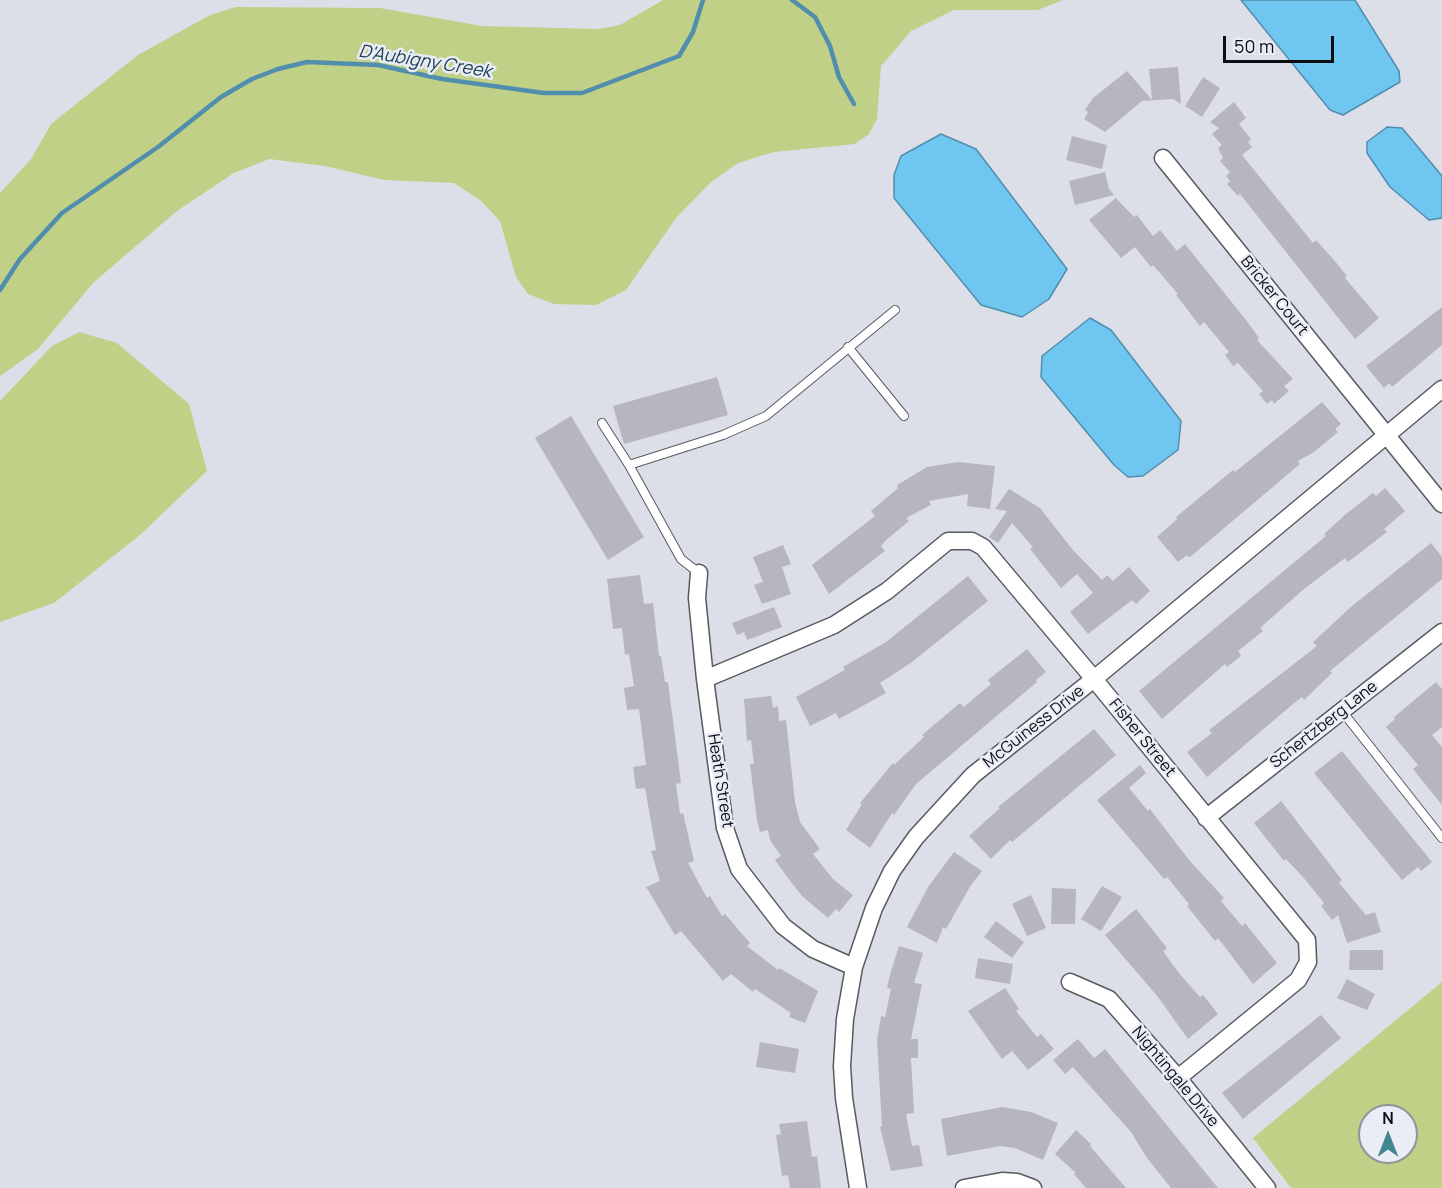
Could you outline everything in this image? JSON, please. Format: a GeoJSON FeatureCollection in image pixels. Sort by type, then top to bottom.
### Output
{"type":"FeatureCollection","features":[{"type":"Feature","properties":{"kind":"street","name":"Bricker Court"},"geometry":{"type":"LineString","coordinates":[[1163,158],[1442,504]]}},
{"type":"Feature","properties":{"kind":"street","name":"McGuiness Drive"},"geometry":{"type":"LineString","coordinates":[[858,1188],[844,1098],[842,1066],[845,1019],[854,967],[874,908],[892,871],[916,837],[974,775],[1094,679],[1386,433],[1442,389]]}},
{"type":"Feature","properties":{"kind":"street","name":"Fisher Street"},"geometry":{"type":"LineString","coordinates":[[705,679],[834,625],[887,591],[948,541],[960,539],[972,541],[983,547],[1307,940],[1308,962],[1306,970],[1298,980],[1178,1078]]}},
{"type":"Feature","properties":{"kind":"street","name":"Heath Street"},"geometry":{"type":"LineString","coordinates":[[699,573],[697,598],[705,679],[725,828],[739,869],[783,926],[813,949],[854,967]]}},
{"type":"Feature","properties":{"kind":"street","name":"Schertzberg Lane"},"geometry":{"type":"LineString","coordinates":[[1206,818],[1442,632]]}},
{"type":"Feature","properties":{"kind":"street","name":"Nightingale Drive"},"geometry":{"type":"LineString","coordinates":[[1070,982],[1109,999],[1178,1078],[1267,1188]]}},
{"type":"Feature","properties":{"kind":"street"},"geometry":{"type":"LineString","coordinates":[[964,1188],[1002,1181],[1017,1182],[1033,1188]]}},
{"type":"Feature","properties":{"kind":"lane"},"geometry":{"type":"LineString","coordinates":[[629,465],[723,435],[757,421],[779,407],[895,310]]}},
{"type":"Feature","properties":{"kind":"lane"},"geometry":{"type":"LineString","coordinates":[[848,347],[904,416]]}},
{"type":"Feature","properties":{"kind":"lane"},"geometry":{"type":"LineString","coordinates":[[602,423],[629,465],[681,559],[699,573]]}},
{"type":"Feature","properties":{"kind":"lane"},"geometry":{"type":"LineString","coordinates":[[1342,711],[1442,838]]}},
{"type":"Feature","properties":{"kind":"green space"},"geometry":{"type":"Polygon","coordinates":[[[663,0],[1063,0],[1038,10],[954,10],[911,31],[881,66],[877,119],[869,134],[855,144],[774,152],[738,163],[711,182],[676,218],[626,290],[596,305],[554,304],[528,294],[516,277],[500,221],[481,201],[454,183],[384,180],[325,166],[269,159],[234,173],[177,211],[94,282],[38,349],[0,376],[0,193],[31,159],[51,124],[138,55],[210,15],[236,7],[380,8],[482,26],[599,29],[620,25],[663,0]]]}},
{"type":"Feature","properties":{"kind":"green space"},"geometry":{"type":"Polygon","coordinates":[[[79,332],[117,343],[189,404],[207,471],[140,535],[54,603],[0,622],[0,401],[52,346],[79,332]]]}},
{"type":"Feature","properties":{"kind":"green space"},"geometry":{"type":"Polygon","coordinates":[[[1442,982],[1442,1188],[1291,1188],[1253,1138],[1442,982]]]}},
{"type":"Feature","properties":{"kind":"water"},"geometry":{"type":"Polygon","coordinates":[[[1241,0],[1355,0],[1399,71],[1400,82],[1343,115],[1330,110],[1241,0]]]}},
{"type":"Feature","properties":{"kind":"water"},"geometry":{"type":"Polygon","coordinates":[[[1387,127],[1402,128],[1442,176],[1442,218],[1429,220],[1390,187],[1367,153],[1367,142],[1387,127]]]}},
{"type":"Feature","properties":{"kind":"water"},"geometry":{"type":"Polygon","coordinates":[[[941,134],[976,149],[1067,269],[1049,299],[1022,317],[981,305],[894,198],[894,175],[901,156],[941,134]]]}},
{"type":"Feature","properties":{"kind":"water"},"geometry":{"type":"Polygon","coordinates":[[[1090,318],[1111,330],[1181,421],[1178,450],[1143,476],[1128,477],[1114,465],[1041,377],[1042,356],[1090,318]]]}},
{"type":"Feature","properties":{"kind":"building"},"geometry":{"type":"Polygon","coordinates":[[[1178,67],[1181,104],[1173,99],[1142,101],[1105,132],[1084,119],[1088,112],[1085,110],[1093,98],[1127,71],[1152,100],[1149,69],[1178,67]]]}},
{"type":"Feature","properties":{"kind":"building"},"geometry":{"type":"Polygon","coordinates":[[[1203,77],[1220,88],[1202,117],[1185,106],[1203,77]]]}},
{"type":"Feature","properties":{"kind":"building"},"geometry":{"type":"Polygon","coordinates":[[[1234,102],[1246,118],[1239,124],[1251,139],[1248,142],[1252,147],[1242,155],[1313,243],[1316,240],[1334,260],[1347,276],[1345,278],[1379,318],[1355,339],[1240,194],[1238,196],[1227,184],[1230,181],[1226,176],[1230,172],[1220,161],[1223,158],[1218,148],[1222,145],[1212,134],[1219,128],[1210,122],[1234,102]]]}},
{"type":"Feature","properties":{"kind":"building"},"geometry":{"type":"Polygon","coordinates":[[[1072,136],[1107,145],[1102,169],[1066,160],[1072,136]]]}},
{"type":"Feature","properties":{"kind":"building"},"geometry":{"type":"Polygon","coordinates":[[[1105,172],[1109,189],[1114,195],[1075,205],[1069,181],[1105,172]]]}},
{"type":"Feature","properties":{"kind":"building"},"geometry":{"type":"Polygon","coordinates":[[[1116,198],[1134,217],[1137,215],[1153,236],[1160,230],[1177,251],[1185,244],[1246,320],[1259,338],[1257,340],[1293,379],[1284,386],[1289,391],[1274,404],[1272,400],[1267,404],[1259,394],[1263,391],[1238,363],[1233,366],[1225,355],[1229,352],[1204,322],[1200,326],[1176,295],[1178,294],[1135,247],[1121,258],[1089,220],[1116,198]]]}},
{"type":"Feature","properties":{"kind":"building"},"geometry":{"type":"Polygon","coordinates":[[[1442,307],[1442,345],[1392,387],[1389,383],[1384,388],[1366,366],[1442,307]]]}},
{"type":"Feature","properties":{"kind":"building"},"geometry":{"type":"Polygon","coordinates":[[[717,377],[728,415],[624,444],[613,406],[717,377]]]}},
{"type":"Feature","properties":{"kind":"building"},"geometry":{"type":"Polygon","coordinates":[[[1322,402],[1341,424],[1335,429],[1338,432],[1314,452],[1298,461],[1300,464],[1190,557],[1186,556],[1178,562],[1157,537],[1177,519],[1176,517],[1233,470],[1235,472],[1322,402]]]}},
{"type":"Feature","properties":{"kind":"building"},"geometry":{"type":"Polygon","coordinates":[[[571,416],[644,537],[608,560],[535,438],[571,416]]]}},
{"type":"Feature","properties":{"kind":"building"},"geometry":{"type":"Polygon","coordinates":[[[958,462],[995,466],[990,509],[967,506],[968,494],[929,501],[931,505],[906,518],[909,521],[886,540],[881,546],[885,551],[829,594],[812,565],[875,516],[871,511],[898,488],[897,485],[927,467],[958,462]]]}},
{"type":"Feature","properties":{"kind":"building"},"geometry":{"type":"Polygon","coordinates":[[[1385,488],[1405,511],[1384,529],[1387,532],[1348,562],[1345,558],[1304,589],[1260,628],[1263,631],[1238,651],[1241,656],[1227,667],[1225,664],[1162,719],[1139,691],[1326,536],[1324,534],[1346,514],[1373,493],[1376,496],[1385,488]]]}},
{"type":"Feature","properties":{"kind":"building"},"geometry":{"type":"Polygon","coordinates":[[[1009,489],[1040,508],[1072,549],[1102,580],[1107,575],[1113,581],[1129,567],[1150,591],[1136,604],[1132,600],[1088,634],[1070,612],[1093,593],[1077,574],[1061,588],[1030,549],[1033,547],[1012,523],[998,543],[989,537],[1007,511],[995,509],[1009,489]]]}},
{"type":"Feature","properties":{"kind":"building"},"geometry":{"type":"Polygon","coordinates":[[[1431,543],[1442,557],[1442,579],[1330,671],[1332,673],[1304,700],[1302,697],[1293,704],[1207,777],[1187,752],[1212,733],[1209,730],[1317,646],[1313,642],[1352,606],[1431,543]]]}},
{"type":"Feature","properties":{"kind":"building"},"geometry":{"type":"Polygon","coordinates":[[[783,545],[791,564],[782,567],[791,594],[762,604],[754,585],[763,582],[753,557],[783,545]]]}},
{"type":"Feature","properties":{"kind":"building"},"geometry":{"type":"Polygon","coordinates":[[[640,575],[644,604],[653,603],[659,656],[661,656],[665,682],[668,682],[681,783],[676,784],[680,814],[683,813],[694,861],[688,863],[707,898],[710,896],[722,916],[725,914],[750,943],[747,946],[778,970],[779,968],[818,991],[805,1023],[789,1017],[791,1013],[755,989],[753,992],[731,974],[723,981],[681,931],[675,935],[646,887],[660,881],[651,851],[656,850],[645,788],[636,789],[633,767],[646,765],[639,709],[627,710],[624,688],[634,686],[629,654],[625,655],[622,628],[613,629],[607,579],[640,575]]]}},
{"type":"Feature","properties":{"kind":"building"},"geometry":{"type":"Polygon","coordinates":[[[968,576],[988,601],[912,662],[880,683],[886,693],[839,719],[836,713],[810,726],[796,697],[845,670],[843,667],[886,642],[968,576]]]}},
{"type":"Feature","properties":{"kind":"building"},"geometry":{"type":"Polygon","coordinates":[[[774,607],[782,627],[747,640],[744,632],[737,635],[732,623],[774,607]]]}},
{"type":"Feature","properties":{"kind":"building"},"geometry":{"type":"Polygon","coordinates":[[[1027,649],[1046,672],[1036,680],[1037,682],[916,784],[894,815],[892,813],[870,848],[846,830],[862,804],[860,803],[893,763],[894,765],[924,737],[922,735],[960,703],[964,707],[991,684],[988,680],[1027,649]]]}},
{"type":"Feature","properties":{"kind":"building"},"geometry":{"type":"Polygon","coordinates":[[[1436,682],[1442,689],[1442,727],[1432,735],[1442,747],[1442,805],[1413,769],[1418,765],[1386,727],[1395,719],[1394,717],[1436,682]]]}},
{"type":"Feature","properties":{"kind":"building"},"geometry":{"type":"Polygon","coordinates":[[[771,696],[773,708],[778,706],[779,721],[786,720],[795,802],[800,822],[820,849],[813,854],[833,879],[853,895],[839,912],[836,909],[828,918],[802,896],[788,878],[775,860],[781,856],[770,840],[768,830],[760,832],[757,821],[750,764],[754,764],[751,740],[747,741],[744,699],[771,696]]]}},
{"type":"Feature","properties":{"kind":"building"},"geometry":{"type":"Polygon","coordinates":[[[1094,729],[1116,755],[1012,842],[1010,840],[991,859],[969,836],[1000,808],[998,807],[1094,729]]]}},
{"type":"Feature","properties":{"kind":"building"},"geometry":{"type":"Polygon","coordinates":[[[1342,751],[1432,862],[1421,871],[1418,867],[1402,880],[1314,773],[1342,751]]]}},
{"type":"Feature","properties":{"kind":"building"},"geometry":{"type":"Polygon","coordinates":[[[1140,765],[1146,773],[1129,788],[1148,811],[1150,809],[1189,860],[1224,898],[1221,901],[1242,926],[1245,923],[1277,963],[1253,984],[1218,938],[1215,941],[1167,877],[1164,879],[1097,800],[1140,765]]]}},
{"type":"Feature","properties":{"kind":"building"},"geometry":{"type":"Polygon","coordinates":[[[1281,801],[1342,880],[1339,883],[1366,915],[1375,912],[1381,932],[1347,943],[1338,915],[1332,920],[1321,906],[1324,903],[1286,859],[1284,861],[1254,823],[1281,801]]]}},
{"type":"Feature","properties":{"kind":"building"},"geometry":{"type":"Polygon","coordinates":[[[954,852],[982,871],[971,885],[946,929],[943,927],[937,943],[907,927],[928,887],[954,852]]]}},
{"type":"Feature","properties":{"kind":"building"},"geometry":{"type":"Polygon","coordinates":[[[1102,886],[1122,897],[1101,931],[1081,919],[1102,886]]]}},
{"type":"Feature","properties":{"kind":"building"},"geometry":{"type":"Polygon","coordinates":[[[1052,888],[1076,889],[1075,924],[1051,924],[1052,888]]]}},
{"type":"Feature","properties":{"kind":"building"},"geometry":{"type":"Polygon","coordinates":[[[1031,895],[1046,928],[1027,936],[1012,904],[1031,895]]]}},
{"type":"Feature","properties":{"kind":"building"},"geometry":{"type":"Polygon","coordinates":[[[1136,909],[1167,948],[1163,951],[1178,972],[1200,997],[1203,995],[1218,1014],[1188,1039],[1158,997],[1105,935],[1136,909]]]}},
{"type":"Feature","properties":{"kind":"building"},"geometry":{"type":"Polygon","coordinates":[[[996,921],[1024,942],[1012,958],[984,937],[996,921]]]}},
{"type":"Feature","properties":{"kind":"building"},"geometry":{"type":"Polygon","coordinates":[[[899,946],[923,953],[914,983],[922,984],[911,1039],[918,1039],[918,1058],[911,1058],[914,1113],[906,1114],[912,1146],[919,1145],[923,1166],[891,1171],[880,1127],[882,1126],[877,1040],[881,1016],[885,1017],[891,989],[887,988],[899,946]]]}},
{"type":"Feature","properties":{"kind":"building"},"geometry":{"type":"Polygon","coordinates":[[[1350,950],[1383,950],[1383,970],[1349,970],[1350,950]]]}},
{"type":"Feature","properties":{"kind":"building"},"geometry":{"type":"Polygon","coordinates":[[[978,958],[1013,964],[1010,984],[975,978],[978,958]]]}},
{"type":"Feature","properties":{"kind":"building"},"geometry":{"type":"Polygon","coordinates":[[[1347,979],[1375,994],[1367,1010],[1337,998],[1347,979]]]}},
{"type":"Feature","properties":{"kind":"building"},"geometry":{"type":"Polygon","coordinates":[[[1005,988],[1019,1009],[1016,1011],[1037,1037],[1041,1034],[1054,1049],[1028,1070],[1012,1051],[1002,1059],[968,1011],[1005,988]]]}},
{"type":"Feature","properties":{"kind":"building"},"geometry":{"type":"Polygon","coordinates":[[[1321,1015],[1341,1038],[1243,1119],[1222,1093],[1321,1015]]]}},
{"type":"Feature","properties":{"kind":"building"},"geometry":{"type":"Polygon","coordinates":[[[1078,1039],[1094,1058],[1105,1049],[1218,1188],[1171,1188],[1147,1158],[1131,1132],[1073,1067],[1065,1074],[1053,1060],[1078,1039]]]}},
{"type":"Feature","properties":{"kind":"building"},"geometry":{"type":"Polygon","coordinates":[[[760,1042],[799,1049],[795,1073],[756,1067],[760,1042]]]}},
{"type":"Feature","properties":{"kind":"building"},"geometry":{"type":"Polygon","coordinates":[[[1002,1107],[1031,1112],[1058,1123],[1043,1160],[1015,1148],[1000,1146],[947,1156],[941,1119],[1002,1107]]]}},
{"type":"Feature","properties":{"kind":"building"},"geometry":{"type":"Polygon","coordinates":[[[807,1121],[812,1157],[817,1156],[821,1188],[790,1188],[788,1175],[782,1176],[776,1135],[781,1134],[779,1124],[807,1121]]]}},
{"type":"Feature","properties":{"kind":"building"},"geometry":{"type":"Polygon","coordinates":[[[1076,1130],[1091,1144],[1090,1146],[1126,1188],[1086,1188],[1074,1174],[1076,1173],[1055,1154],[1076,1130]]]}},
{"type":"Feature","properties":{"kind":"waterway","name":"D'Aubigny Creek"},"geometry":{"type":"LineString","coordinates":[[0,290],[20,259],[62,213],[158,147],[221,97],[252,79],[278,69],[307,62],[378,65],[442,79],[544,93],[582,93],[679,56],[693,32],[703,0]]}},
{"type":"Feature","properties":{"kind":"waterway"},"geometry":{"type":"LineString","coordinates":[[792,0],[815,17],[830,46],[839,77],[854,104]]}}]}
